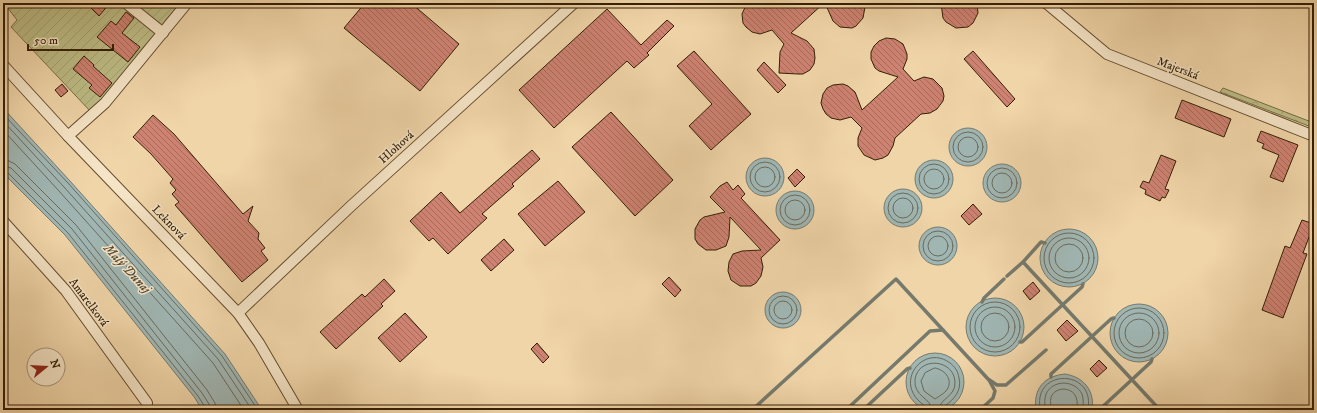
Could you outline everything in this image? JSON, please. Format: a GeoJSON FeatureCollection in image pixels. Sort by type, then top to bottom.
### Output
{"type":"FeatureCollection","features":[{"type":"Feature","properties":{"kind":"street"},"geometry":{"type":"LineString","coordinates":[[126,3],[163,33]]}},
{"type":"Feature","properties":{"kind":"street"},"geometry":{"type":"LineString","coordinates":[[68,136],[105,103],[187,3]]}},
{"type":"Feature","properties":{"kind":"street","name":"Hlohová"},"geometry":{"type":"LineString","coordinates":[[238,313],[351,206],[574,3]]}},
{"type":"Feature","properties":{"kind":"street","name":"Majerská"},"geometry":{"type":"LineString","coordinates":[[1046,3],[1107,54],[1314,136]]}},
{"type":"Feature","properties":{"kind":"street","name":"Leknová"},"geometry":{"type":"LineString","coordinates":[[3,65],[68,136],[238,313],[259,343],[298,410]]}},
{"type":"Feature","properties":{"kind":"street","name":"Amarelková"},"geometry":{"type":"LineString","coordinates":[[3,221],[66,291],[147,403]]}},
{"type":"Feature","properties":{"kind":"green space"},"geometry":{"type":"Polygon","coordinates":[[[4,3],[181,3],[91,112],[11,27],[17,20],[4,3]]]}},
{"type":"Feature","properties":{"kind":"green space"},"geometry":{"type":"Polygon","coordinates":[[[1223,88],[1314,123],[1314,128],[1220,92],[1223,88]]]}},
{"type":"Feature","properties":{"kind":"water","name":"Malý Dunaj"},"geometry":{"type":"Polygon","coordinates":[[[3,108],[225,354],[262,410],[202,410],[195,398],[65,235],[3,173],[3,108]]]}},
{"type":"Feature","properties":{"kind":"water"},"geometry":{"type":"Polygon","coordinates":[[[964,128],[972,128],[982,133],[986,140],[986,154],[982,161],[972,166],[964,166],[954,161],[952,158],[949,151],[949,143],[954,133],[957,131],[964,128]]]}},
{"type":"Feature","properties":{"kind":"water"},"geometry":{"type":"Polygon","coordinates":[[[761,158],[769,158],[779,163],[783,170],[783,184],[779,191],[769,196],[761,196],[751,191],[749,188],[746,181],[746,173],[751,163],[754,161],[761,158]]]}},
{"type":"Feature","properties":{"kind":"water"},"geometry":{"type":"Polygon","coordinates":[[[930,160],[938,160],[948,165],[952,172],[952,186],[948,193],[938,198],[930,198],[920,193],[918,190],[915,183],[915,175],[920,165],[923,163],[930,160]]]}},
{"type":"Feature","properties":{"kind":"water"},"geometry":{"type":"Polygon","coordinates":[[[998,164],[1006,164],[1016,169],[1020,176],[1020,190],[1016,197],[1006,202],[998,202],[988,197],[986,194],[983,187],[983,179],[988,169],[991,167],[998,164]]]}},
{"type":"Feature","properties":{"kind":"water"},"geometry":{"type":"Polygon","coordinates":[[[899,189],[907,189],[917,194],[921,201],[921,215],[917,222],[907,227],[899,227],[889,222],[887,219],[884,212],[884,204],[889,194],[892,192],[899,189]]]}},
{"type":"Feature","properties":{"kind":"water"},"geometry":{"type":"Polygon","coordinates":[[[791,191],[799,191],[809,196],[813,203],[813,217],[809,224],[799,229],[791,229],[781,224],[779,221],[776,214],[776,206],[781,196],[784,194],[791,191]]]}},
{"type":"Feature","properties":{"kind":"water"},"geometry":{"type":"Polygon","coordinates":[[[934,227],[942,227],[952,232],[956,239],[956,253],[952,260],[942,265],[934,265],[924,260],[922,257],[919,250],[919,242],[924,232],[927,230],[934,227]]]}},
{"type":"Feature","properties":{"kind":"water"},"geometry":{"type":"Polygon","coordinates":[[[1069,229],[1085,234],[1093,242],[1098,258],[1093,274],[1085,282],[1069,287],[1053,282],[1045,274],[1040,258],[1045,242],[1053,234],[1069,229]]]}},
{"type":"Feature","properties":{"kind":"water"},"geometry":{"type":"Polygon","coordinates":[[[783,292],[793,295],[798,300],[801,310],[798,320],[793,325],[783,328],[773,325],[768,320],[765,310],[768,300],[773,295],[783,292]]]}},
{"type":"Feature","properties":{"kind":"water"},"geometry":{"type":"Polygon","coordinates":[[[995,298],[1006,300],[1019,311],[1022,316],[1024,327],[1022,338],[1011,351],[1006,354],[995,356],[984,354],[971,343],[968,338],[966,327],[968,316],[979,303],[984,300],[995,298]]]}},
{"type":"Feature","properties":{"kind":"water"},"geometry":{"type":"Polygon","coordinates":[[[1139,304],[1150,306],[1163,317],[1166,322],[1168,333],[1166,344],[1155,357],[1150,360],[1139,362],[1128,360],[1115,349],[1112,344],[1110,333],[1112,322],[1123,309],[1128,306],[1139,304]]]}},
{"type":"Feature","properties":{"kind":"water"},"geometry":{"type":"Polygon","coordinates":[[[935,353],[946,355],[959,366],[962,371],[964,382],[962,393],[951,406],[946,409],[935,411],[924,409],[911,398],[908,393],[906,382],[908,371],[919,358],[924,355],[935,353]]]}},
{"type":"Feature","properties":{"kind":"water"},"geometry":{"type":"Polygon","coordinates":[[[1065,374],[1078,378],[1087,386],[1092,397],[1092,410],[1036,410],[1036,396],[1042,385],[1051,378],[1065,374]]]}},
{"type":"Feature","properties":{"kind":"building"},"geometry":{"type":"Polygon","coordinates":[[[86,3],[110,3],[99,16],[86,3]]]}},
{"type":"Feature","properties":{"kind":"building"},"geometry":{"type":"Polygon","coordinates":[[[365,3],[411,3],[459,44],[420,91],[344,28],[365,3]]]}},
{"type":"Feature","properties":{"kind":"building"},"geometry":{"type":"Polygon","coordinates":[[[747,3],[824,3],[791,33],[807,41],[814,49],[814,64],[810,70],[803,74],[779,73],[780,52],[784,44],[772,30],[760,34],[752,32],[746,27],[743,23],[742,14],[747,3]]]}},
{"type":"Feature","properties":{"kind":"building"},"geometry":{"type":"Polygon","coordinates":[[[825,3],[863,3],[865,7],[863,18],[856,26],[852,28],[840,27],[833,21],[825,3]]]}},
{"type":"Feature","properties":{"kind":"building"},"geometry":{"type":"Polygon","coordinates":[[[941,3],[977,3],[978,13],[973,23],[968,27],[956,28],[946,22],[943,18],[941,3]]]}},
{"type":"Feature","properties":{"kind":"building"},"geometry":{"type":"Polygon","coordinates":[[[607,9],[641,45],[667,20],[674,26],[647,53],[649,55],[634,68],[627,61],[554,128],[519,90],[607,9]]]}},
{"type":"Feature","properties":{"kind":"building"},"geometry":{"type":"Polygon","coordinates":[[[126,12],[134,18],[122,33],[140,47],[128,62],[97,37],[111,21],[116,25],[126,12]]]}},
{"type":"Feature","properties":{"kind":"building"},"geometry":{"type":"Polygon","coordinates":[[[886,38],[895,39],[903,44],[907,54],[907,59],[903,69],[914,81],[924,77],[933,79],[942,88],[944,96],[943,101],[937,109],[930,113],[921,114],[895,138],[888,155],[875,160],[864,155],[858,146],[858,138],[862,128],[851,117],[840,120],[831,118],[826,114],[821,103],[823,94],[827,88],[833,85],[843,84],[855,92],[862,110],[898,77],[879,71],[875,68],[871,59],[871,52],[874,46],[879,41],[886,38]]]}},
{"type":"Feature","properties":{"kind":"building"},"geometry":{"type":"Polygon","coordinates":[[[694,51],[751,114],[711,150],[689,126],[712,104],[677,66],[694,51]]]}},
{"type":"Feature","properties":{"kind":"building"},"geometry":{"type":"Polygon","coordinates":[[[973,51],[1015,99],[1007,107],[964,59],[973,51]]]}},
{"type":"Feature","properties":{"kind":"building"},"geometry":{"type":"Polygon","coordinates":[[[84,56],[112,83],[100,97],[89,88],[92,85],[73,69],[84,56]]]}},
{"type":"Feature","properties":{"kind":"building"},"geometry":{"type":"Polygon","coordinates":[[[764,62],[786,85],[778,93],[757,70],[764,62]]]}},
{"type":"Feature","properties":{"kind":"building"},"geometry":{"type":"Polygon","coordinates":[[[62,84],[68,91],[61,97],[55,90],[62,84]]]}},
{"type":"Feature","properties":{"kind":"building"},"geometry":{"type":"Polygon","coordinates":[[[1182,100],[1231,119],[1224,137],[1175,118],[1182,100]]]}},
{"type":"Feature","properties":{"kind":"building"},"geometry":{"type":"Polygon","coordinates":[[[611,112],[673,180],[635,216],[572,147],[611,112]]]}},
{"type":"Feature","properties":{"kind":"building"},"geometry":{"type":"Polygon","coordinates":[[[153,115],[174,134],[243,214],[253,206],[248,221],[259,233],[258,239],[265,248],[261,251],[268,260],[242,282],[175,205],[179,202],[172,194],[176,190],[170,183],[173,179],[151,154],[133,137],[153,115]]]}},
{"type":"Feature","properties":{"kind":"building"},"geometry":{"type":"Polygon","coordinates":[[[1261,131],[1298,145],[1283,182],[1270,177],[1279,155],[1262,148],[1264,144],[1257,141],[1261,131]]]}},
{"type":"Feature","properties":{"kind":"building"},"geometry":{"type":"Polygon","coordinates":[[[532,150],[540,159],[512,184],[514,186],[482,214],[487,218],[448,254],[433,238],[429,241],[410,221],[441,192],[460,213],[532,150]]]}},
{"type":"Feature","properties":{"kind":"building"},"geometry":{"type":"Polygon","coordinates":[[[1161,155],[1176,161],[1165,189],[1169,190],[1165,198],[1162,197],[1160,201],[1145,194],[1146,190],[1140,187],[1143,181],[1149,183],[1161,155]]]}},
{"type":"Feature","properties":{"kind":"building"},"geometry":{"type":"Polygon","coordinates":[[[797,169],[805,177],[795,187],[788,178],[797,169]]]}},
{"type":"Feature","properties":{"kind":"building"},"geometry":{"type":"Polygon","coordinates":[[[558,181],[585,212],[545,246],[518,214],[558,181]]]}},
{"type":"Feature","properties":{"kind":"building"},"geometry":{"type":"Polygon","coordinates":[[[727,182],[733,190],[738,185],[745,194],[741,198],[780,240],[761,258],[763,267],[761,276],[756,283],[751,286],[740,286],[731,280],[728,271],[729,262],[733,254],[742,251],[761,250],[730,217],[729,237],[726,246],[716,250],[706,250],[698,244],[695,239],[695,229],[700,220],[704,217],[725,212],[710,197],[720,186],[727,182]]]}},
{"type":"Feature","properties":{"kind":"building"},"geometry":{"type":"Polygon","coordinates":[[[973,204],[982,214],[969,225],[961,216],[973,204]]]}},
{"type":"Feature","properties":{"kind":"building"},"geometry":{"type":"Polygon","coordinates":[[[1302,220],[1314,224],[1303,253],[1307,254],[1283,318],[1262,310],[1285,246],[1290,248],[1302,220]]]}},
{"type":"Feature","properties":{"kind":"building"},"geometry":{"type":"Polygon","coordinates":[[[504,239],[514,250],[491,271],[481,260],[504,239]]]}},
{"type":"Feature","properties":{"kind":"building"},"geometry":{"type":"Polygon","coordinates":[[[669,277],[681,290],[675,297],[662,284],[669,277]]]}},
{"type":"Feature","properties":{"kind":"building"},"geometry":{"type":"Polygon","coordinates":[[[384,279],[395,291],[381,304],[383,306],[336,349],[320,332],[362,294],[365,297],[384,279]]]}},
{"type":"Feature","properties":{"kind":"building"},"geometry":{"type":"Polygon","coordinates":[[[1033,282],[1040,291],[1030,300],[1023,291],[1033,282]]]}},
{"type":"Feature","properties":{"kind":"building"},"geometry":{"type":"Polygon","coordinates":[[[405,313],[427,337],[400,362],[378,338],[405,313]]]}},
{"type":"Feature","properties":{"kind":"building"},"geometry":{"type":"Polygon","coordinates":[[[1067,320],[1078,331],[1066,341],[1057,330],[1067,320]]]}},
{"type":"Feature","properties":{"kind":"building"},"geometry":{"type":"Polygon","coordinates":[[[537,343],[549,357],[543,363],[531,349],[537,343]]]}},
{"type":"Feature","properties":{"kind":"building"},"geometry":{"type":"Polygon","coordinates":[[[1099,360],[1107,368],[1097,377],[1090,369],[1099,360]]]}},
{"type":"Feature","properties":{"kind":"waterway"},"geometry":{"type":"LineString","coordinates":[[1007,276],[1023,262],[1041,242],[1045,243]]}},
{"type":"Feature","properties":{"kind":"waterway"},"geometry":{"type":"LineString","coordinates":[[1023,262],[1160,410]]}},
{"type":"Feature","properties":{"kind":"waterway"},"geometry":{"type":"LineString","coordinates":[[752,410],[896,279],[988,379],[997,385],[1006,385],[1046,350]]}},
{"type":"Feature","properties":{"kind":"waterway"},"geometry":{"type":"LineString","coordinates":[[982,302],[984,298],[1004,279]]}},
{"type":"Feature","properties":{"kind":"waterway"},"geometry":{"type":"LineString","coordinates":[[1020,342],[1022,342],[1082,287],[1083,284]]}},
{"type":"Feature","properties":{"kind":"waterway"},"geometry":{"type":"LineString","coordinates":[[1051,377],[1051,374],[1111,319],[1114,318]]}},
{"type":"Feature","properties":{"kind":"waterway"},"geometry":{"type":"LineString","coordinates":[[846,410],[930,331],[943,330]]}},
{"type":"Feature","properties":{"kind":"waterway"},"geometry":{"type":"LineString","coordinates":[[1099,410],[1151,362],[1152,359]]}},
{"type":"Feature","properties":{"kind":"waterway"},"geometry":{"type":"LineString","coordinates":[[863,410],[907,369],[910,368]]}},
{"type":"Feature","properties":{"kind":"waterway"},"geometry":{"type":"LineString","coordinates":[[980,410],[993,398],[995,391],[989,380]]}},
{"type":"Feature","properties":{"kind":"waterway"},"geometry":{"type":"LineString","coordinates":[[753,409],[761,410]]}}]}
